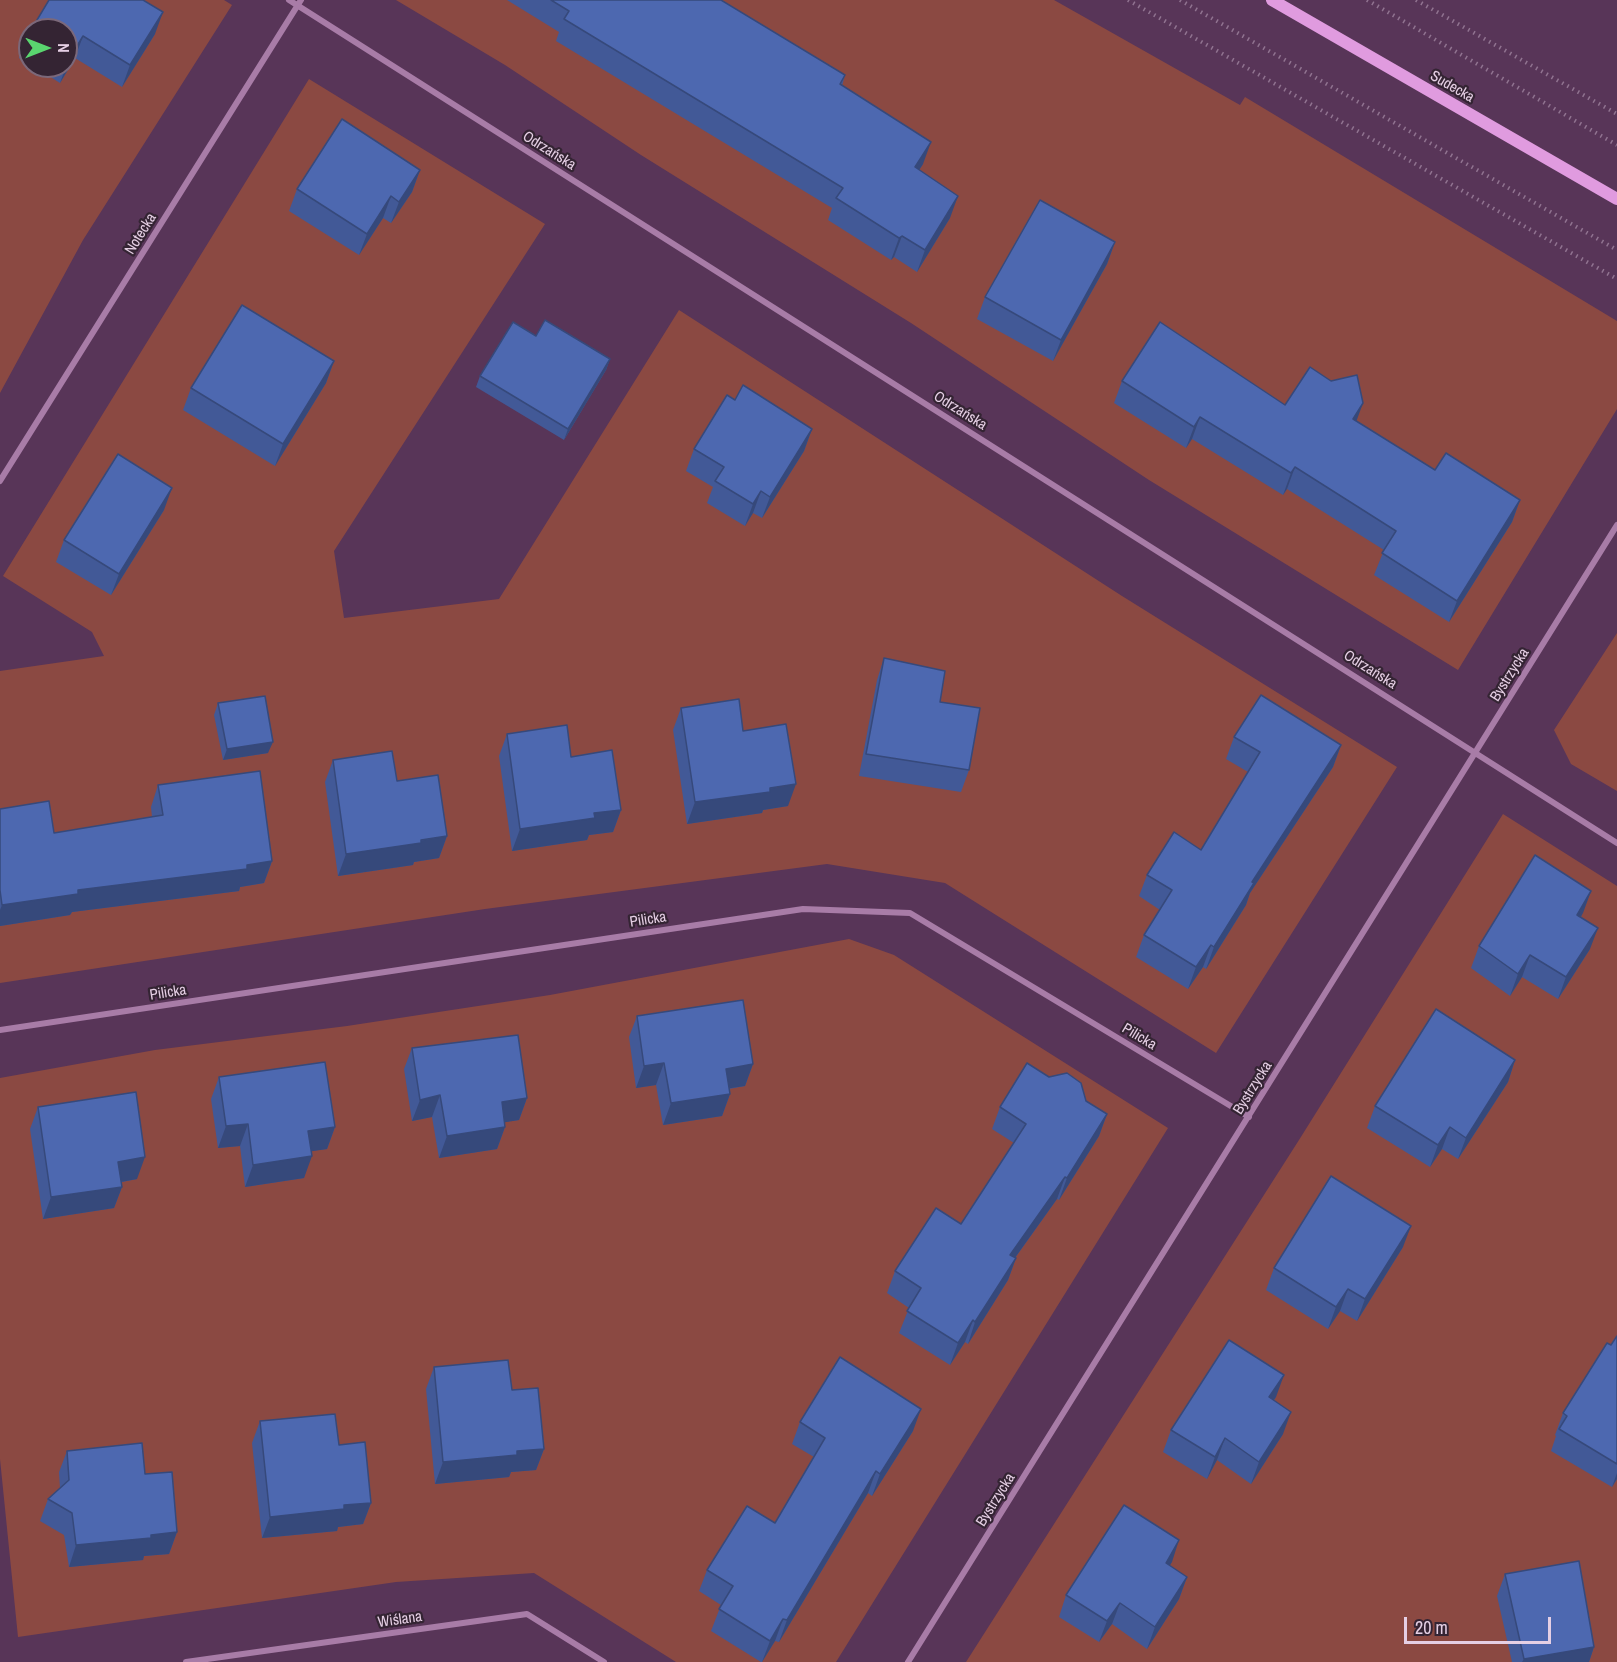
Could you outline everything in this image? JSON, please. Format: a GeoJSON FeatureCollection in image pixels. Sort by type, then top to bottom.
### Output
{"type":"FeatureCollection","features":[{"type":"Feature","properties":{"kind":"street","name":"Odrzańska"},"geometry":{"type":"LineString","coordinates":[[289,0],[300,3],[1617,843]]}},
{"type":"Feature","properties":{"kind":"street","name":"Sudecka"},"geometry":{"type":"LineString","coordinates":[[1272,0],[1617,199]]}},
{"type":"Feature","properties":{"kind":"street","name":"Notecka"},"geometry":{"type":"LineString","coordinates":[[0,481],[300,3]]}},
{"type":"Feature","properties":{"kind":"street","name":"Bystrzycka"},"geometry":{"type":"LineString","coordinates":[[908,1662],[1617,525]]}},
{"type":"Feature","properties":{"kind":"street","name":"Pilicka"},"geometry":{"type":"LineString","coordinates":[[0,1030],[803,909],[910,913],[1249,1117]]}},
{"type":"Feature","properties":{"kind":"street","name":"Wiślana"},"geometry":{"type":"LineString","coordinates":[[186,1662],[527,1614],[604,1662]]}},
{"type":"Feature","properties":{"kind":"path"},"geometry":{"type":"LineString","coordinates":[[1128,0],[1617,279]]}},
{"type":"Feature","properties":{"kind":"path"},"geometry":{"type":"LineString","coordinates":[[1180,0],[1617,250]]}},
{"type":"Feature","properties":{"kind":"path"},"geometry":{"type":"LineString","coordinates":[[1367,0],[1617,145]]}},
{"type":"Feature","properties":{"kind":"path"},"geometry":{"type":"LineString","coordinates":[[1416,0],[1617,114]]}},
{"type":"Feature","properties":{"kind":"shaded area"},"geometry":{"type":"Polygon","coordinates":[[[0,0],[224,0],[232,5],[83,240],[0,393],[0,0]]]}},
{"type":"Feature","properties":{"kind":"shaded area"},"geometry":{"type":"Polygon","coordinates":[[[396,0],[1054,0],[1240,105],[1245,97],[1617,321],[1617,409],[1458,670],[1149,480],[911,323],[641,155],[505,65],[396,0]]]}},
{"type":"Feature","properties":{"kind":"shaded area"},"geometry":{"type":"Polygon","coordinates":[[[309,79],[545,224],[334,551],[344,618],[499,599],[679,310],[1122,596],[1397,767],[1216,1053],[945,883],[827,864],[485,909],[0,983],[0,671],[104,656],[92,632],[3,576],[309,79]]]}},
{"type":"Feature","properties":{"kind":"shaded area"},"geometry":{"type":"Polygon","coordinates":[[[1617,633],[1617,791],[1571,764],[1554,730],[1617,633]]]}},
{"type":"Feature","properties":{"kind":"shaded area"},"geometry":{"type":"Polygon","coordinates":[[[1503,814],[1617,886],[1617,1662],[966,1662],[1299,1140],[1503,814]]]}},
{"type":"Feature","properties":{"kind":"shaded area"},"geometry":{"type":"Polygon","coordinates":[[[849,939],[894,955],[1168,1128],[836,1662],[676,1662],[534,1573],[396,1582],[18,1637],[0,1459],[0,1078],[155,1050],[347,1026],[550,995],[849,939]]]}},
{"type":"Feature","properties":{"kind":"building"},"geometry":{"type":"Polygon","coordinates":[[[49,0],[143,0],[163,12],[130,65],[83,36],[78,44],[78,18],[38,18],[49,0]]]}},
{"type":"Feature","properties":{"kind":"building"},"geometry":{"type":"Polygon","coordinates":[[[551,0],[721,0],[845,75],[840,84],[931,142],[915,167],[958,196],[925,250],[902,236],[899,238],[836,198],[843,188],[564,19],[569,11],[551,0]]]}},
{"type":"Feature","properties":{"kind":"building"},"geometry":{"type":"Polygon","coordinates":[[[342,119],[420,170],[399,202],[391,196],[367,234],[297,189],[342,119]]]}},
{"type":"Feature","properties":{"kind":"building"},"geometry":{"type":"Polygon","coordinates":[[[1040,200],[1115,242],[1061,340],[985,297],[1040,200]]]}},
{"type":"Feature","properties":{"kind":"building"},"geometry":{"type":"Polygon","coordinates":[[[242,305],[334,361],[283,444],[191,388],[242,305]]]}},
{"type":"Feature","properties":{"kind":"building"},"geometry":{"type":"Polygon","coordinates":[[[545,320],[610,359],[568,429],[480,376],[513,322],[536,336],[545,320]]]}},
{"type":"Feature","properties":{"kind":"building"},"geometry":{"type":"Polygon","coordinates":[[[1160,322],[1285,405],[1310,367],[1331,381],[1357,375],[1363,403],[1353,419],[1435,470],[1446,453],[1520,500],[1457,601],[1382,553],[1396,531],[1295,467],[1291,473],[1200,417],[1194,427],[1122,381],[1160,322]]]}},
{"type":"Feature","properties":{"kind":"building"},"geometry":{"type":"Polygon","coordinates":[[[743,385],[812,429],[770,497],[761,491],[753,504],[715,481],[724,467],[694,449],[727,395],[735,400],[743,385]]]}},
{"type":"Feature","properties":{"kind":"building"},"geometry":{"type":"Polygon","coordinates":[[[118,454],[172,488],[119,574],[64,540],[118,454]]]}},
{"type":"Feature","properties":{"kind":"building"},"geometry":{"type":"Polygon","coordinates":[[[884,658],[945,671],[940,702],[980,708],[969,770],[866,754],[884,658]]]}},
{"type":"Feature","properties":{"kind":"building"},"geometry":{"type":"Polygon","coordinates":[[[1261,695],[1341,745],[1252,882],[1254,883],[1214,947],[1211,945],[1196,967],[1144,935],[1172,890],[1147,875],[1174,832],[1201,850],[1260,752],[1234,737],[1261,695]]]}},
{"type":"Feature","properties":{"kind":"building"},"geometry":{"type":"Polygon","coordinates":[[[265,696],[273,742],[227,749],[218,703],[265,696]]]}},
{"type":"Feature","properties":{"kind":"building"},"geometry":{"type":"Polygon","coordinates":[[[739,699],[743,731],[786,724],[796,784],[770,788],[770,792],[695,802],[681,708],[739,699]]]}},
{"type":"Feature","properties":{"kind":"building"},"geometry":{"type":"Polygon","coordinates":[[[567,725],[571,757],[612,750],[621,810],[594,813],[595,818],[520,829],[507,734],[567,725]]]}},
{"type":"Feature","properties":{"kind":"building"},"geometry":{"type":"Polygon","coordinates":[[[392,751],[397,781],[438,775],[447,836],[421,840],[421,843],[346,854],[333,760],[392,751]]]}},
{"type":"Feature","properties":{"kind":"building"},"geometry":{"type":"Polygon","coordinates":[[[260,771],[272,861],[247,865],[247,869],[78,890],[78,894],[2,905],[0,809],[49,801],[54,833],[163,815],[158,785],[260,771]]]}},
{"type":"Feature","properties":{"kind":"building"},"geometry":{"type":"Polygon","coordinates":[[[1535,855],[1591,891],[1577,915],[1598,928],[1566,977],[1530,955],[1518,974],[1479,946],[1535,855]]]}},
{"type":"Feature","properties":{"kind":"building"},"geometry":{"type":"Polygon","coordinates":[[[743,1000],[753,1064],[726,1069],[730,1094],[671,1103],[664,1063],[644,1066],[637,1016],[743,1000]]]}},
{"type":"Feature","properties":{"kind":"building"},"geometry":{"type":"Polygon","coordinates":[[[1436,1009],[1515,1060],[1466,1138],[1450,1127],[1438,1145],[1375,1106],[1436,1009]]]}},
{"type":"Feature","properties":{"kind":"building"},"geometry":{"type":"Polygon","coordinates":[[[518,1035],[527,1098],[502,1102],[505,1127],[447,1136],[440,1095],[420,1100],[412,1048],[518,1035]]]}},
{"type":"Feature","properties":{"kind":"building"},"geometry":{"type":"Polygon","coordinates":[[[325,1062],[335,1127],[308,1131],[312,1156],[253,1165],[248,1124],[226,1126],[219,1077],[325,1062]]]}},
{"type":"Feature","properties":{"kind":"building"},"geometry":{"type":"Polygon","coordinates":[[[1027,1063],[1049,1077],[1067,1073],[1081,1083],[1086,1101],[1107,1114],[1067,1178],[1065,1177],[1010,1255],[1016,1258],[975,1322],[973,1320],[958,1343],[907,1311],[921,1288],[895,1271],[936,1208],[961,1224],[1026,1124],[1000,1107],[1027,1063]]]}},
{"type":"Feature","properties":{"kind":"building"},"geometry":{"type":"Polygon","coordinates":[[[136,1092],[145,1157],[118,1162],[122,1187],[51,1197],[38,1107],[136,1092]]]}},
{"type":"Feature","properties":{"kind":"building"},"geometry":{"type":"Polygon","coordinates":[[[1331,1176],[1411,1226],[1365,1299],[1348,1289],[1336,1307],[1274,1268],[1331,1176]]]}},
{"type":"Feature","properties":{"kind":"building"},"geometry":{"type":"Polygon","coordinates":[[[1617,1336],[1617,1464],[1559,1429],[1567,1416],[1563,1413],[1607,1343],[1611,1345],[1617,1336]]]}},
{"type":"Feature","properties":{"kind":"building"},"geometry":{"type":"Polygon","coordinates":[[[1229,1340],[1284,1375],[1269,1397],[1291,1412],[1259,1462],[1225,1438],[1215,1457],[1171,1430],[1229,1340]]]}},
{"type":"Feature","properties":{"kind":"building"},"geometry":{"type":"Polygon","coordinates":[[[840,1357],[921,1409],[880,1474],[876,1471],[787,1620],[783,1619],[770,1641],[719,1609],[733,1586],[707,1570],[747,1506],[775,1523],[825,1438],[800,1422],[840,1357]]]}},
{"type":"Feature","properties":{"kind":"building"},"geometry":{"type":"Polygon","coordinates":[[[508,1360],[512,1390],[538,1388],[544,1449],[517,1451],[517,1455],[443,1462],[434,1367],[508,1360]]]}},
{"type":"Feature","properties":{"kind":"building"},"geometry":{"type":"Polygon","coordinates":[[[335,1414],[339,1445],[365,1442],[371,1503],[344,1505],[344,1509],[270,1517],[260,1421],[335,1414]]]}},
{"type":"Feature","properties":{"kind":"building"},"geometry":{"type":"Polygon","coordinates":[[[142,1443],[145,1474],[172,1472],[177,1532],[151,1535],[151,1538],[76,1545],[72,1513],[48,1499],[69,1480],[67,1451],[142,1443]]]}},
{"type":"Feature","properties":{"kind":"building"},"geometry":{"type":"Polygon","coordinates":[[[1124,1505],[1179,1540],[1166,1563],[1187,1577],[1155,1627],[1120,1603],[1107,1621],[1066,1595],[1124,1505]]]}},
{"type":"Feature","properties":{"kind":"building"},"geometry":{"type":"Polygon","coordinates":[[[1579,1561],[1594,1647],[1524,1659],[1505,1574],[1579,1561]]]}}]}
